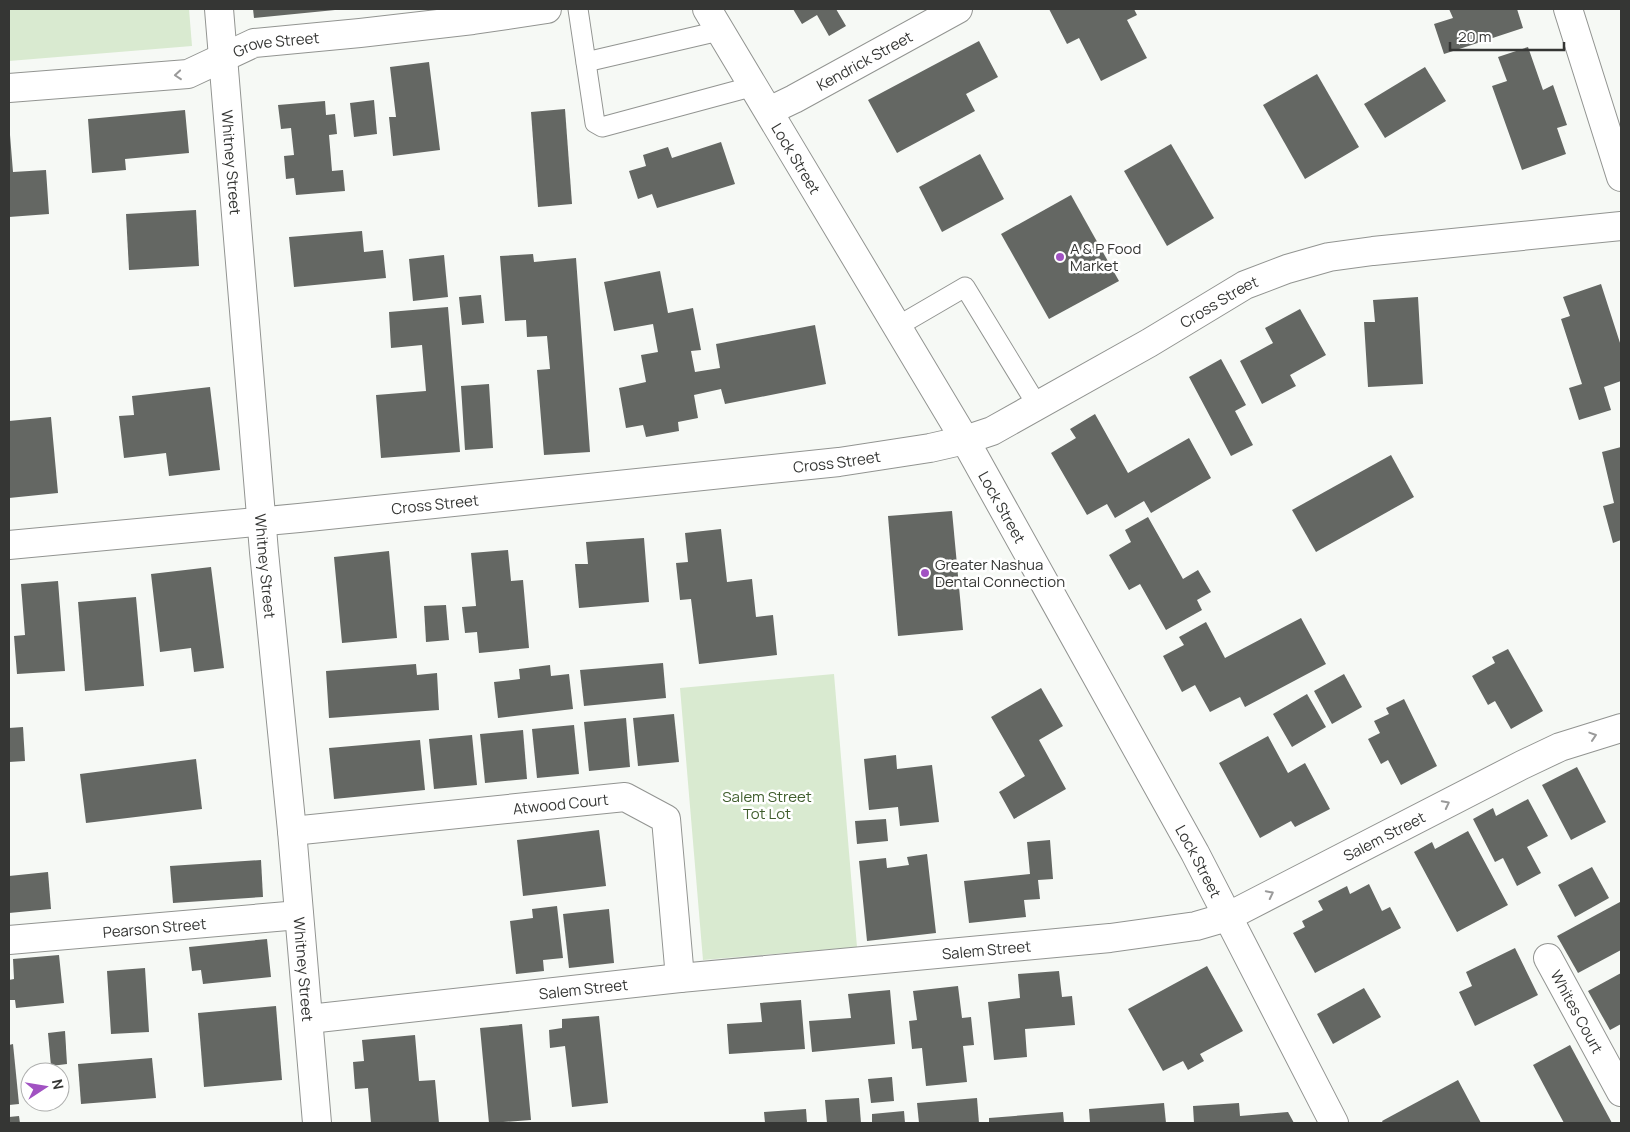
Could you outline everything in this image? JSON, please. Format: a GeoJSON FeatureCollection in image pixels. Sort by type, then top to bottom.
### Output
{"type":"FeatureCollection","features":[{"type":"Feature","properties":{"kind":"street","name":"Whitney Street"},"geometry":{"type":"LineString","coordinates":[[219,9],[262,521],[318,1123]]}},
{"type":"Feature","properties":{"kind":"street","name":"Grove Street"},"geometry":{"type":"LineString","coordinates":[[9,88],[188,74],[254,43],[473,20],[547,9]]}},
{"type":"Feature","properties":{"kind":"street","name":"Kendrick Street"},"geometry":{"type":"LineString","coordinates":[[769,111],[958,9]]}},
{"type":"Feature","properties":{"kind":"street"},"geometry":{"type":"LineString","coordinates":[[1568,9],[1621,177]]}},
{"type":"Feature","properties":{"kind":"street","name":"Lock Street"},"geometry":{"type":"LineString","coordinates":[[713,20],[965,440],[1195,853],[1334,1123]]}},
{"type":"Feature","properties":{"kind":"street","name":"Cross Street"},"geometry":{"type":"LineString","coordinates":[[9,545],[839,462],[930,448],[965,440],[992,431],[1149,343],[1246,285],[1287,269],[1329,257],[1373,251],[1621,226]]}},
{"type":"Feature","properties":{"kind":"street","name":"Salem Street"},"geometry":{"type":"LineString","coordinates":[[309,1019],[680,978],[1110,938],[1196,926],[1228,917],[1560,747],[1621,728]]}},
{"type":"Feature","properties":{"kind":"street","name":"Atwood Court"},"geometry":{"type":"LineString","coordinates":[[292,831],[625,797],[666,819],[680,978]]}},
{"type":"Feature","properties":{"kind":"street","name":"Pearson Street"},"geometry":{"type":"LineString","coordinates":[[9,940],[300,915]]}},
{"type":"Feature","properties":{"kind":"street","name":"Whites Court"},"geometry":{"type":"LineString","coordinates":[[1548,958],[1621,1092]]}},
{"type":"Feature","properties":{"kind":"lane"},"geometry":{"type":"LineString","coordinates":[[578,9],[595,123],[602,127],[754,86]]}},
{"type":"Feature","properties":{"kind":"lane"},"geometry":{"type":"LineString","coordinates":[[586,62],[713,20]]}},
{"type":"Feature","properties":{"kind":"lane"},"geometry":{"type":"LineString","coordinates":[[898,326],[965,286],[1037,405]]}},
{"type":"Feature","properties":{"kind":"green space"},"geometry":{"type":"Polygon","coordinates":[[[9,9],[189,9],[192,46],[9,61],[9,9]]]}},
{"type":"Feature","properties":{"kind":"green space","name":"Salem Street Tot Lot"},"geometry":{"type":"Polygon","coordinates":[[[834,674],[857,947],[703,960],[680,688],[834,674]]]}},
{"type":"Feature","properties":{"kind":"building"},"geometry":{"type":"Polygon","coordinates":[[[253,9],[335,9],[335,10],[254,18],[253,9]]]}},
{"type":"Feature","properties":{"kind":"building"},"geometry":{"type":"Polygon","coordinates":[[[793,9],[836,9],[846,26],[829,36],[817,15],[802,24],[793,9]]]}},
{"type":"Feature","properties":{"kind":"building"},"geometry":{"type":"Polygon","coordinates":[[[1049,9],[1134,9],[1137,15],[1127,20],[1147,58],[1101,81],[1079,38],[1067,44],[1049,9]]]}},
{"type":"Feature","properties":{"kind":"building"},"geometry":{"type":"Polygon","coordinates":[[[1449,9],[1517,9],[1523,28],[1444,54],[1434,24],[1453,18],[1449,9]]]}},
{"type":"Feature","properties":{"kind":"building"},"geometry":{"type":"Polygon","coordinates":[[[979,41],[998,77],[966,94],[975,111],[897,153],[868,100],[979,41]]]}},
{"type":"Feature","properties":{"kind":"building"},"geometry":{"type":"Polygon","coordinates":[[[1528,47],[1543,90],[1553,85],[1567,125],[1557,128],[1566,154],[1522,170],[1492,86],[1507,81],[1498,57],[1528,47]]]}},
{"type":"Feature","properties":{"kind":"building"},"geometry":{"type":"Polygon","coordinates":[[[429,62],[440,150],[393,156],[389,117],[396,117],[390,67],[429,62]]]}},
{"type":"Feature","properties":{"kind":"building"},"geometry":{"type":"Polygon","coordinates":[[[1425,67],[1446,101],[1385,138],[1364,104],[1425,67]]]}},
{"type":"Feature","properties":{"kind":"building"},"geometry":{"type":"Polygon","coordinates":[[[1317,74],[1359,147],[1305,179],[1263,105],[1317,74]]]}},
{"type":"Feature","properties":{"kind":"building"},"geometry":{"type":"Polygon","coordinates":[[[374,100],[377,134],[354,137],[350,103],[374,100]]]}},
{"type":"Feature","properties":{"kind":"building"},"geometry":{"type":"Polygon","coordinates":[[[325,101],[326,115],[335,114],[337,134],[329,135],[332,171],[343,170],[345,191],[296,195],[294,178],[286,179],[284,156],[294,155],[291,128],[281,129],[278,105],[325,101]]]}},
{"type":"Feature","properties":{"kind":"building"},"geometry":{"type":"Polygon","coordinates":[[[565,109],[572,204],[538,207],[531,112],[565,109]]]}},
{"type":"Feature","properties":{"kind":"building"},"geometry":{"type":"Polygon","coordinates":[[[185,110],[189,153],[125,159],[126,170],[92,173],[88,119],[185,110]]]}},
{"type":"Feature","properties":{"kind":"building"},"geometry":{"type":"Polygon","coordinates":[[[9,135],[13,172],[46,170],[49,214],[9,217],[9,135]]]}},
{"type":"Feature","properties":{"kind":"building"},"geometry":{"type":"Polygon","coordinates":[[[721,142],[735,184],[657,208],[652,194],[638,199],[629,171],[646,166],[643,155],[668,147],[672,158],[721,142]]]}},
{"type":"Feature","properties":{"kind":"building"},"geometry":{"type":"Polygon","coordinates":[[[1171,144],[1214,218],[1167,246],[1124,171],[1171,144]]]}},
{"type":"Feature","properties":{"kind":"building"},"geometry":{"type":"Polygon","coordinates":[[[980,154],[1004,199],[942,232],[919,187],[980,154]]]}},
{"type":"Feature","properties":{"kind":"building","name":"A & P Food Market"},"geometry":{"type":"Polygon","coordinates":[[[1071,195],[1119,281],[1049,319],[1001,234],[1071,195]]]}},
{"type":"Feature","properties":{"kind":"building"},"geometry":{"type":"Polygon","coordinates":[[[196,210],[199,266],[129,270],[126,214],[196,210]]]}},
{"type":"Feature","properties":{"kind":"building"},"geometry":{"type":"Polygon","coordinates":[[[362,231],[364,252],[383,250],[386,278],[294,287],[289,237],[362,231]]]}},
{"type":"Feature","properties":{"kind":"building"},"geometry":{"type":"Polygon","coordinates":[[[533,254],[534,262],[576,258],[590,452],[544,455],[537,370],[550,369],[547,336],[527,337],[526,320],[505,321],[500,256],[533,254]]]}},
{"type":"Feature","properties":{"kind":"building"},"geometry":{"type":"Polygon","coordinates":[[[444,255],[448,297],[413,301],[409,259],[444,255]]]}},
{"type":"Feature","properties":{"kind":"building"},"geometry":{"type":"Polygon","coordinates":[[[660,271],[668,313],[693,308],[701,350],[691,351],[695,372],[720,368],[716,344],[815,325],[826,384],[725,404],[721,389],[694,395],[698,418],[678,422],[679,431],[646,437],[643,425],[626,428],[619,388],[646,382],[641,355],[658,352],[653,324],[614,331],[604,282],[660,271]]]}},
{"type":"Feature","properties":{"kind":"building"},"geometry":{"type":"Polygon","coordinates":[[[1601,284],[1621,346],[1621,381],[1604,387],[1611,410],[1579,420],[1569,388],[1582,384],[1561,319],[1570,316],[1563,297],[1601,284]]]}},
{"type":"Feature","properties":{"kind":"building"},"geometry":{"type":"Polygon","coordinates":[[[481,295],[484,323],[462,325],[459,297],[481,295]]]}},
{"type":"Feature","properties":{"kind":"building"},"geometry":{"type":"Polygon","coordinates":[[[1418,297],[1423,384],[1368,387],[1364,322],[1375,322],[1373,300],[1418,297]]]}},
{"type":"Feature","properties":{"kind":"building"},"geometry":{"type":"Polygon","coordinates":[[[448,307],[460,452],[381,458],[376,395],[426,391],[422,345],[391,348],[389,312],[448,307]]]}},
{"type":"Feature","properties":{"kind":"building"},"geometry":{"type":"Polygon","coordinates":[[[1300,309],[1326,355],[1290,375],[1296,386],[1262,404],[1240,361],[1273,343],[1265,328],[1300,309]]]}},
{"type":"Feature","properties":{"kind":"building"},"geometry":{"type":"Polygon","coordinates":[[[1221,359],[1246,405],[1235,411],[1253,445],[1231,456],[1189,377],[1221,359]]]}},
{"type":"Feature","properties":{"kind":"building"},"geometry":{"type":"Polygon","coordinates":[[[489,384],[493,448],[465,450],[461,386],[489,384]]]}},
{"type":"Feature","properties":{"kind":"building"},"geometry":{"type":"Polygon","coordinates":[[[210,387],[220,470],[169,476],[166,453],[124,458],[119,416],[134,415],[132,396],[210,387]]]}},
{"type":"Feature","properties":{"kind":"building"},"geometry":{"type":"Polygon","coordinates":[[[1095,414],[1128,473],[1189,438],[1211,478],[1151,513],[1144,501],[1115,518],[1107,504],[1087,515],[1051,453],[1076,438],[1070,429],[1095,414]]]}},
{"type":"Feature","properties":{"kind":"building"},"geometry":{"type":"Polygon","coordinates":[[[51,417],[58,493],[9,498],[9,421],[51,417]]]}},
{"type":"Feature","properties":{"kind":"building"},"geometry":{"type":"Polygon","coordinates":[[[1621,447],[1621,540],[1613,543],[1603,506],[1614,503],[1602,452],[1621,447]]]}},
{"type":"Feature","properties":{"kind":"building"},"geometry":{"type":"Polygon","coordinates":[[[1391,455],[1414,497],[1316,552],[1292,510],[1391,455]]]}},
{"type":"Feature","properties":{"kind":"building","name":"Greater Nashua Dental Connection"},"geometry":{"type":"Polygon","coordinates":[[[952,511],[963,630],[898,636],[888,516],[952,511]]]}},
{"type":"Feature","properties":{"kind":"building"},"geometry":{"type":"Polygon","coordinates":[[[1148,517],[1183,579],[1198,570],[1211,592],[1197,600],[1202,610],[1166,630],[1140,584],[1129,590],[1109,555],[1131,542],[1125,530],[1148,517]]]}},
{"type":"Feature","properties":{"kind":"building"},"geometry":{"type":"Polygon","coordinates":[[[721,529],[727,582],[752,579],[756,617],[773,615],[777,655],[699,664],[691,599],[680,600],[676,563],[688,562],[685,533],[721,529]]]}},
{"type":"Feature","properties":{"kind":"building"},"geometry":{"type":"Polygon","coordinates":[[[644,538],[649,602],[579,608],[575,564],[588,564],[586,542],[644,538]]]}},
{"type":"Feature","properties":{"kind":"building"},"geometry":{"type":"Polygon","coordinates":[[[508,550],[511,581],[523,580],[529,648],[479,653],[477,632],[465,633],[462,607],[476,606],[471,553],[508,550]]]}},
{"type":"Feature","properties":{"kind":"building"},"geometry":{"type":"Polygon","coordinates":[[[389,551],[397,638],[342,643],[334,557],[389,551]]]}},
{"type":"Feature","properties":{"kind":"building"},"geometry":{"type":"Polygon","coordinates":[[[211,567],[224,668],[194,672],[191,648],[160,652],[151,574],[211,567]]]}},
{"type":"Feature","properties":{"kind":"building"},"geometry":{"type":"Polygon","coordinates":[[[58,581],[65,671],[17,674],[14,636],[25,635],[21,584],[58,581]]]}},
{"type":"Feature","properties":{"kind":"building"},"geometry":{"type":"Polygon","coordinates":[[[136,597],[144,686],[85,691],[78,602],[136,597]]]}},
{"type":"Feature","properties":{"kind":"building"},"geometry":{"type":"Polygon","coordinates":[[[446,605],[449,640],[426,642],[424,606],[446,605]]]}},
{"type":"Feature","properties":{"kind":"building"},"geometry":{"type":"Polygon","coordinates":[[[1301,618],[1326,664],[1245,707],[1240,697],[1210,712],[1195,685],[1182,692],[1163,656],[1184,645],[1179,637],[1206,622],[1225,658],[1301,618]]]}},
{"type":"Feature","properties":{"kind":"building"},"geometry":{"type":"Polygon","coordinates":[[[1508,649],[1543,711],[1511,729],[1495,701],[1488,705],[1472,676],[1495,663],[1492,657],[1508,649]]]}},
{"type":"Feature","properties":{"kind":"building"},"geometry":{"type":"Polygon","coordinates":[[[663,663],[666,698],[584,706],[580,670],[663,663]]]}},
{"type":"Feature","properties":{"kind":"building"},"geometry":{"type":"Polygon","coordinates":[[[416,664],[417,675],[437,673],[439,710],[329,718],[326,671],[416,664]]]}},
{"type":"Feature","properties":{"kind":"building"},"geometry":{"type":"Polygon","coordinates":[[[550,665],[551,676],[569,674],[573,709],[498,718],[494,682],[520,679],[519,669],[550,665]]]}},
{"type":"Feature","properties":{"kind":"building"},"geometry":{"type":"Polygon","coordinates":[[[1344,674],[1362,707],[1332,724],[1314,691],[1344,674]]]}},
{"type":"Feature","properties":{"kind":"building"},"geometry":{"type":"Polygon","coordinates":[[[1041,688],[1063,726],[1039,740],[1066,789],[1014,819],[999,792],[1025,776],[991,717],[1041,688]]]}},
{"type":"Feature","properties":{"kind":"building"},"geometry":{"type":"Polygon","coordinates":[[[1307,694],[1326,727],[1292,747],[1273,714],[1307,694]]]}},
{"type":"Feature","properties":{"kind":"building"},"geometry":{"type":"Polygon","coordinates":[[[1404,699],[1437,766],[1401,785],[1388,760],[1381,764],[1368,739],[1380,733],[1374,721],[1389,714],[1386,708],[1404,699]]]}},
{"type":"Feature","properties":{"kind":"building"},"geometry":{"type":"Polygon","coordinates":[[[674,714],[679,762],[638,766],[633,718],[674,714]]]}},
{"type":"Feature","properties":{"kind":"building"},"geometry":{"type":"Polygon","coordinates":[[[626,718],[630,767],[589,771],[584,722],[626,718]]]}},
{"type":"Feature","properties":{"kind":"building"},"geometry":{"type":"Polygon","coordinates":[[[574,725],[579,774],[537,778],[532,729],[574,725]]]}},
{"type":"Feature","properties":{"kind":"building"},"geometry":{"type":"Polygon","coordinates":[[[23,727],[25,761],[9,762],[9,728],[23,727]]]}},
{"type":"Feature","properties":{"kind":"building"},"geometry":{"type":"Polygon","coordinates":[[[523,730],[527,779],[485,783],[480,734],[523,730]]]}},
{"type":"Feature","properties":{"kind":"building"},"geometry":{"type":"Polygon","coordinates":[[[472,735],[477,785],[434,789],[429,739],[472,735]]]}},
{"type":"Feature","properties":{"kind":"building"},"geometry":{"type":"Polygon","coordinates":[[[1268,736],[1288,773],[1305,763],[1330,809],[1295,827],[1291,821],[1260,838],[1219,763],[1268,736]]]}},
{"type":"Feature","properties":{"kind":"building"},"geometry":{"type":"Polygon","coordinates":[[[420,740],[425,790],[334,799],[329,748],[420,740]]]}},
{"type":"Feature","properties":{"kind":"building"},"geometry":{"type":"Polygon","coordinates":[[[896,755],[897,769],[932,765],[939,822],[900,826],[898,807],[869,810],[864,759],[896,755]]]}},
{"type":"Feature","properties":{"kind":"building"},"geometry":{"type":"Polygon","coordinates":[[[196,759],[202,809],[86,823],[80,774],[196,759]]]}},
{"type":"Feature","properties":{"kind":"building"},"geometry":{"type":"Polygon","coordinates":[[[1577,767],[1606,822],[1571,840],[1542,785],[1577,767]]]}},
{"type":"Feature","properties":{"kind":"building"},"geometry":{"type":"Polygon","coordinates":[[[1528,799],[1548,836],[1527,847],[1541,873],[1517,886],[1503,858],[1495,862],[1473,819],[1493,808],[1496,816],[1528,799]]]}},
{"type":"Feature","properties":{"kind":"building"},"geometry":{"type":"Polygon","coordinates":[[[886,819],[888,841],[857,844],[855,821],[886,819]]]}},
{"type":"Feature","properties":{"kind":"building"},"geometry":{"type":"Polygon","coordinates":[[[599,830],[606,886],[523,896],[517,840],[599,830]]]}},
{"type":"Feature","properties":{"kind":"building"},"geometry":{"type":"Polygon","coordinates":[[[1468,831],[1508,905],[1457,932],[1414,852],[1432,842],[1435,849],[1468,831]]]}},
{"type":"Feature","properties":{"kind":"building"},"geometry":{"type":"Polygon","coordinates":[[[1050,840],[1053,879],[1038,880],[1040,899],[1024,900],[1026,917],[969,923],[964,881],[1030,874],[1027,842],[1050,840]]]}},
{"type":"Feature","properties":{"kind":"building"},"geometry":{"type":"Polygon","coordinates":[[[927,854],[936,933],[867,941],[859,861],[886,858],[887,868],[909,865],[907,857],[927,854]]]}},
{"type":"Feature","properties":{"kind":"building"},"geometry":{"type":"Polygon","coordinates":[[[261,860],[263,897],[173,903],[170,866],[261,860]]]}},
{"type":"Feature","properties":{"kind":"building"},"geometry":{"type":"Polygon","coordinates":[[[1592,867],[1609,898],[1575,917],[1558,885],[1592,867]]]}},
{"type":"Feature","properties":{"kind":"building"},"geometry":{"type":"Polygon","coordinates":[[[48,872],[51,909],[9,913],[9,876],[48,872]]]}},
{"type":"Feature","properties":{"kind":"building"},"geometry":{"type":"Polygon","coordinates":[[[1369,884],[1382,911],[1390,907],[1401,928],[1315,973],[1293,933],[1305,927],[1302,921],[1323,910],[1318,901],[1347,886],[1350,894],[1369,884]]]}},
{"type":"Feature","properties":{"kind":"building"},"geometry":{"type":"Polygon","coordinates":[[[1620,902],[1621,950],[1578,973],[1557,936],[1620,902]]]}},
{"type":"Feature","properties":{"kind":"building"},"geometry":{"type":"Polygon","coordinates":[[[557,906],[563,958],[543,960],[544,971],[516,974],[510,921],[533,918],[532,909],[557,906]]]}},
{"type":"Feature","properties":{"kind":"building"},"geometry":{"type":"Polygon","coordinates":[[[609,909],[614,963],[569,968],[563,914],[609,909]]]}},
{"type":"Feature","properties":{"kind":"building"},"geometry":{"type":"Polygon","coordinates":[[[267,939],[271,977],[203,984],[201,970],[192,971],[189,947],[267,939]]]}},
{"type":"Feature","properties":{"kind":"building"},"geometry":{"type":"Polygon","coordinates":[[[1515,948],[1538,995],[1475,1026],[1459,992],[1472,986],[1466,972],[1515,948]]]}},
{"type":"Feature","properties":{"kind":"building"},"geometry":{"type":"Polygon","coordinates":[[[59,955],[64,1003],[16,1008],[15,1000],[9,1000],[9,980],[14,979],[13,959],[59,955]]]}},
{"type":"Feature","properties":{"kind":"building"},"geometry":{"type":"Polygon","coordinates":[[[1207,966],[1243,1031],[1200,1054],[1204,1061],[1188,1070],[1183,1061],[1163,1071],[1128,1009],[1207,966]]]}},
{"type":"Feature","properties":{"kind":"building"},"geometry":{"type":"Polygon","coordinates":[[[145,968],[149,1032],[111,1034],[107,971],[145,968]]]}},
{"type":"Feature","properties":{"kind":"building"},"geometry":{"type":"Polygon","coordinates":[[[1059,971],[1062,997],[1072,996],[1075,1025],[1025,1029],[1027,1057],[994,1060],[988,1002],[1020,998],[1018,974],[1059,971]]]}},
{"type":"Feature","properties":{"kind":"building"},"geometry":{"type":"Polygon","coordinates":[[[1621,973],[1621,1024],[1610,1030],[1588,991],[1621,973]]]}},
{"type":"Feature","properties":{"kind":"building"},"geometry":{"type":"Polygon","coordinates":[[[958,986],[962,1018],[971,1017],[974,1045],[963,1046],[967,1082],[926,1086],[922,1048],[912,1049],[909,1021],[917,1020],[913,991],[958,986]]]}},
{"type":"Feature","properties":{"kind":"building"},"geometry":{"type":"Polygon","coordinates":[[[1364,988],[1381,1017],[1333,1044],[1317,1014],[1364,988]]]}},
{"type":"Feature","properties":{"kind":"building"},"geometry":{"type":"Polygon","coordinates":[[[890,990],[895,1044],[812,1052],[809,1021],[851,1018],[848,994],[890,990]]]}},
{"type":"Feature","properties":{"kind":"building"},"geometry":{"type":"Polygon","coordinates":[[[801,1000],[805,1049],[729,1054],[727,1024],[762,1022],[760,1003],[801,1000]]]}},
{"type":"Feature","properties":{"kind":"building"},"geometry":{"type":"Polygon","coordinates":[[[276,1006],[282,1080],[204,1087],[198,1013],[276,1006]]]}},
{"type":"Feature","properties":{"kind":"building"},"geometry":{"type":"Polygon","coordinates":[[[599,1016],[608,1103],[572,1107],[565,1046],[550,1048],[549,1030],[562,1028],[562,1019],[599,1016]]]}},
{"type":"Feature","properties":{"kind":"building"},"geometry":{"type":"Polygon","coordinates":[[[522,1024],[531,1120],[489,1123],[480,1028],[522,1024]]]}},
{"type":"Feature","properties":{"kind":"building"},"geometry":{"type":"Polygon","coordinates":[[[65,1031],[67,1062],[51,1062],[48,1033],[65,1031]]]}},
{"type":"Feature","properties":{"kind":"building"},"geometry":{"type":"Polygon","coordinates":[[[415,1035],[419,1081],[435,1080],[439,1123],[371,1123],[368,1088],[355,1089],[353,1062],[364,1061],[362,1040],[415,1035]]]}},
{"type":"Feature","properties":{"kind":"building"},"geometry":{"type":"Polygon","coordinates":[[[13,1044],[19,1104],[9,1105],[9,1045],[13,1044]]]}},
{"type":"Feature","properties":{"kind":"building"},"geometry":{"type":"Polygon","coordinates":[[[1570,1045],[1612,1123],[1564,1123],[1533,1065],[1570,1045]]]}},
{"type":"Feature","properties":{"kind":"building"},"geometry":{"type":"Polygon","coordinates":[[[152,1058],[156,1098],[81,1104],[78,1064],[152,1058]]]}},
{"type":"Feature","properties":{"kind":"building"},"geometry":{"type":"Polygon","coordinates":[[[892,1077],[894,1101],[871,1103],[868,1079],[892,1077]]]}},
{"type":"Feature","properties":{"kind":"building"},"geometry":{"type":"Polygon","coordinates":[[[1458,1080],[1481,1123],[1383,1123],[1382,1121],[1458,1080]]]}},
{"type":"Feature","properties":{"kind":"building"},"geometry":{"type":"Polygon","coordinates":[[[859,1098],[861,1123],[827,1123],[825,1100],[859,1098]]]}},
{"type":"Feature","properties":{"kind":"building"},"geometry":{"type":"Polygon","coordinates":[[[977,1098],[979,1123],[919,1123],[917,1103],[977,1098]]]}},
{"type":"Feature","properties":{"kind":"building"},"geometry":{"type":"Polygon","coordinates":[[[1164,1103],[1166,1123],[1090,1123],[1089,1109],[1164,1103]]]}},
{"type":"Feature","properties":{"kind":"building"},"geometry":{"type":"Polygon","coordinates":[[[1239,1103],[1240,1116],[1288,1112],[1294,1123],[1194,1123],[1193,1106],[1239,1103]]]}},
{"type":"Feature","properties":{"kind":"building"},"geometry":{"type":"Polygon","coordinates":[[[806,1109],[807,1123],[765,1123],[764,1112],[806,1109]]]}},
{"type":"Feature","properties":{"kind":"building"},"geometry":{"type":"Polygon","coordinates":[[[904,1111],[905,1123],[872,1123],[872,1114],[904,1111]]]}},
{"type":"Feature","properties":{"kind":"building"},"geometry":{"type":"Polygon","coordinates":[[[1063,1112],[1064,1123],[989,1123],[989,1118],[1063,1112]]]}},
{"type":"Feature","properties":{"kind":"building"},"geometry":{"type":"Polygon","coordinates":[[[19,1116],[20,1123],[9,1123],[9,1117],[19,1116]]]}},
{"type":"Feature","properties":{"kind":"place","name":"A & P Food Market"},"geometry":{"type":"Point","coordinates":[1060,257]}},
{"type":"Feature","properties":{"kind":"place","name":"Greater Nashua Dental Connection"},"geometry":{"type":"Point","coordinates":[925,573]}}]}
